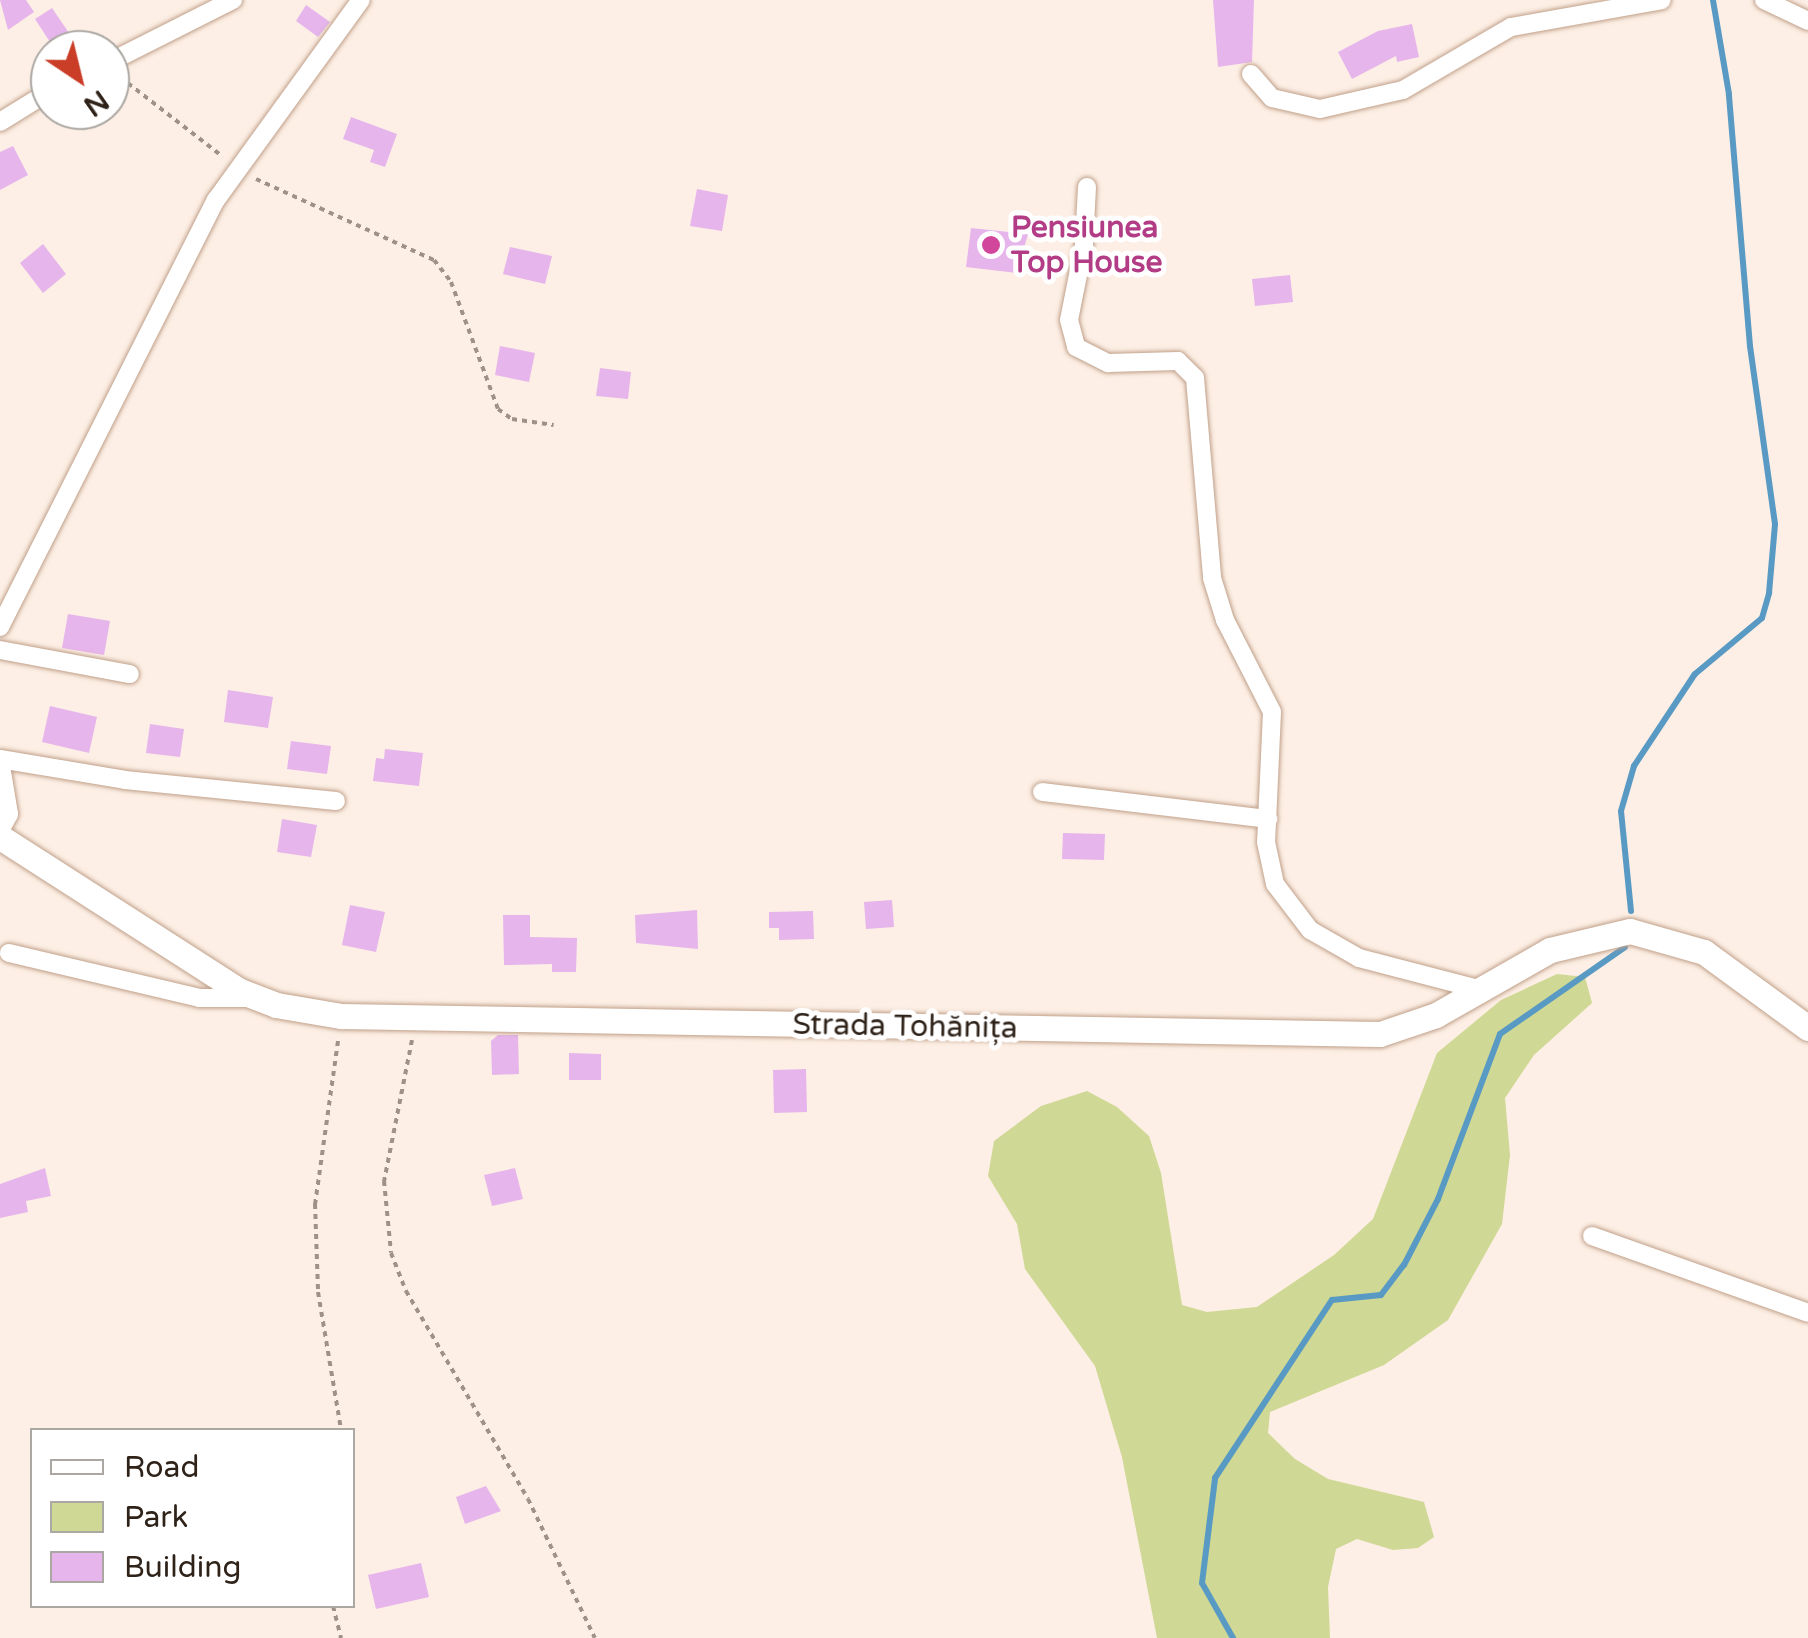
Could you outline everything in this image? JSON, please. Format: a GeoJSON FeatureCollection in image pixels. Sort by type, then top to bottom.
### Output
{"type":"FeatureCollection","features":[{"type":"Feature","properties":{"kind":"main road","name":"Strada Tohănița"},"geometry":{"type":"LineString","coordinates":[[0,834],[256,998],[341,1016],[418,1021],[1348,1036],[1407,1028],[1578,939],[1630,931],[1704,952],[1808,1028]]}},
{"type":"Feature","properties":{"kind":"street"},"geometry":{"type":"LineString","coordinates":[[0,627],[236,168],[361,0]]}},
{"type":"Feature","properties":{"kind":"street"},"geometry":{"type":"LineString","coordinates":[[1250,74],[1272,98],[1320,109],[1404,90],[1511,27],[1662,0]]}},
{"type":"Feature","properties":{"kind":"street"},"geometry":{"type":"LineString","coordinates":[[1764,0],[1808,21]]}},
{"type":"Feature","properties":{"kind":"street"},"geometry":{"type":"LineString","coordinates":[[130,52],[229,1]]}},
{"type":"Feature","properties":{"kind":"street"},"geometry":{"type":"LineString","coordinates":[[0,122],[30,103]]}},
{"type":"Feature","properties":{"kind":"street"},"geometry":{"type":"LineString","coordinates":[[1087,188],[1084,246],[1069,320],[1076,347],[1108,362],[1178,361],[1195,378],[1212,578],[1225,620],[1272,712],[1268,819],[1275,884],[1310,930],[1404,975],[1478,989]]}},
{"type":"Feature","properties":{"kind":"street"},"geometry":{"type":"LineString","coordinates":[[0,650],[130,674]]}},
{"type":"Feature","properties":{"kind":"street"},"geometry":{"type":"LineString","coordinates":[[0,834],[10,814],[0,759],[125,780],[336,801]]}},
{"type":"Feature","properties":{"kind":"street"},"geometry":{"type":"LineString","coordinates":[[1042,792],[1268,819]]}},
{"type":"Feature","properties":{"kind":"street"},"geometry":{"type":"LineString","coordinates":[[8,953],[198,998],[256,998]]}},
{"type":"Feature","properties":{"kind":"street"},"geometry":{"type":"LineString","coordinates":[[1592,1236],[1808,1314]]}},
{"type":"Feature","properties":{"kind":"path"},"geometry":{"type":"LineString","coordinates":[[130,86],[236,168],[434,260],[451,282],[498,409],[512,419],[554,425]]}},
{"type":"Feature","properties":{"kind":"path"},"geometry":{"type":"LineString","coordinates":[[341,1016],[315,1204],[318,1292],[341,1428]]}},
{"type":"Feature","properties":{"kind":"path"},"geometry":{"type":"LineString","coordinates":[[418,1021],[384,1181],[391,1253],[406,1290],[528,1499],[594,1638]]}},
{"type":"Feature","properties":{"kind":"path"},"geometry":{"type":"LineString","coordinates":[[334,1608],[341,1638]]}},
{"type":"Feature","properties":{"kind":"green space"},"geometry":{"type":"Polygon","coordinates":[[[1557,974],[1585,977],[1592,1003],[1534,1055],[1505,1098],[1510,1155],[1502,1224],[1448,1320],[1384,1365],[1270,1412],[1268,1433],[1295,1459],[1328,1479],[1424,1502],[1434,1537],[1418,1548],[1393,1550],[1357,1539],[1336,1549],[1328,1587],[1330,1638],[1157,1638],[1122,1457],[1095,1366],[1025,1269],[1017,1224],[988,1176],[994,1141],[1041,1106],[1087,1091],[1117,1107],[1149,1136],[1161,1173],[1182,1305],[1207,1312],[1257,1307],[1334,1255],[1373,1219],[1437,1053],[1501,1000],[1557,974]]]}},
{"type":"Feature","properties":{"kind":"building"},"geometry":{"type":"Polygon","coordinates":[[[0,0],[26,0],[34,12],[8,30],[0,0]]]}},
{"type":"Feature","properties":{"kind":"building"},"geometry":{"type":"Polygon","coordinates":[[[1213,0],[1254,0],[1252,62],[1218,67],[1213,0]]]}},
{"type":"Feature","properties":{"kind":"building"},"geometry":{"type":"Polygon","coordinates":[[[306,5],[330,22],[318,37],[296,21],[306,5]]]}},
{"type":"Feature","properties":{"kind":"building"},"geometry":{"type":"Polygon","coordinates":[[[52,8],[67,30],[42,30],[35,19],[52,8]]]}},
{"type":"Feature","properties":{"kind":"building"},"geometry":{"type":"Polygon","coordinates":[[[1412,24],[1419,57],[1397,62],[1396,56],[1352,79],[1338,52],[1378,31],[1412,24]]]}},
{"type":"Feature","properties":{"kind":"building"},"geometry":{"type":"Polygon","coordinates":[[[351,117],[397,134],[385,167],[370,162],[374,150],[343,139],[351,117]]]}},
{"type":"Feature","properties":{"kind":"building"},"geometry":{"type":"Polygon","coordinates":[[[13,146],[28,175],[0,190],[0,152],[13,146]]]}},
{"type":"Feature","properties":{"kind":"building"},"geometry":{"type":"Polygon","coordinates":[[[697,189],[728,195],[722,231],[690,226],[697,189]]]}},
{"type":"Feature","properties":{"kind":"building"},"geometry":{"type":"Polygon","coordinates":[[[971,228],[1028,234],[1017,273],[966,267],[971,228]]]}},
{"type":"Feature","properties":{"kind":"building"},"geometry":{"type":"Polygon","coordinates":[[[43,244],[66,274],[43,293],[20,263],[43,244]]]}},
{"type":"Feature","properties":{"kind":"building"},"geometry":{"type":"Polygon","coordinates":[[[510,247],[552,256],[545,284],[503,274],[510,247]]]}},
{"type":"Feature","properties":{"kind":"building"},"geometry":{"type":"Polygon","coordinates":[[[1290,275],[1293,302],[1255,306],[1252,279],[1290,275]]]}},
{"type":"Feature","properties":{"kind":"building"},"geometry":{"type":"Polygon","coordinates":[[[500,346],[535,353],[529,382],[495,375],[500,346]]]}},
{"type":"Feature","properties":{"kind":"building"},"geometry":{"type":"Polygon","coordinates":[[[600,368],[631,372],[628,399],[596,396],[600,368]]]}},
{"type":"Feature","properties":{"kind":"building"},"geometry":{"type":"Polygon","coordinates":[[[68,614],[110,621],[104,655],[62,648],[68,614]]]}},
{"type":"Feature","properties":{"kind":"building"},"geometry":{"type":"Polygon","coordinates":[[[228,690],[273,697],[268,728],[224,722],[228,690]]]}},
{"type":"Feature","properties":{"kind":"building"},"geometry":{"type":"Polygon","coordinates":[[[50,706],[97,717],[89,753],[42,742],[50,706]]]}},
{"type":"Feature","properties":{"kind":"building"},"geometry":{"type":"Polygon","coordinates":[[[150,724],[184,729],[180,757],[146,753],[150,724]]]}},
{"type":"Feature","properties":{"kind":"building"},"geometry":{"type":"Polygon","coordinates":[[[291,741],[331,746],[327,774],[287,769],[291,741]]]}},
{"type":"Feature","properties":{"kind":"building"},"geometry":{"type":"Polygon","coordinates":[[[385,749],[423,753],[419,786],[373,781],[376,758],[384,759],[385,749]]]}},
{"type":"Feature","properties":{"kind":"building"},"geometry":{"type":"Polygon","coordinates":[[[282,819],[317,825],[311,857],[277,852],[282,819]]]}},
{"type":"Feature","properties":{"kind":"building"},"geometry":{"type":"Polygon","coordinates":[[[1063,833],[1105,834],[1104,860],[1062,859],[1063,833]]]}},
{"type":"Feature","properties":{"kind":"building"},"geometry":{"type":"Polygon","coordinates":[[[892,900],[894,927],[866,929],[864,902],[892,900]]]}},
{"type":"Feature","properties":{"kind":"building"},"geometry":{"type":"Polygon","coordinates":[[[350,905],[385,912],[376,952],[342,945],[350,905]]]}},
{"type":"Feature","properties":{"kind":"building"},"geometry":{"type":"Polygon","coordinates":[[[697,910],[698,949],[636,943],[635,915],[697,910]]]}},
{"type":"Feature","properties":{"kind":"building"},"geometry":{"type":"Polygon","coordinates":[[[813,911],[814,939],[779,940],[779,928],[769,928],[769,912],[813,911]]]}},
{"type":"Feature","properties":{"kind":"building"},"geometry":{"type":"Polygon","coordinates":[[[503,915],[530,915],[530,937],[577,938],[576,972],[552,972],[552,964],[504,965],[503,915]]]}},
{"type":"Feature","properties":{"kind":"building"},"geometry":{"type":"Polygon","coordinates":[[[498,1035],[518,1035],[519,1074],[492,1075],[491,1041],[498,1035]]]}},
{"type":"Feature","properties":{"kind":"building"},"geometry":{"type":"Polygon","coordinates":[[[569,1053],[601,1054],[601,1080],[569,1080],[569,1053]]]}},
{"type":"Feature","properties":{"kind":"building"},"geometry":{"type":"Polygon","coordinates":[[[806,1069],[807,1112],[774,1113],[773,1070],[806,1069]]]}},
{"type":"Feature","properties":{"kind":"building"},"geometry":{"type":"Polygon","coordinates":[[[45,1168],[51,1196],[26,1201],[28,1212],[0,1218],[0,1184],[45,1168]]]}},
{"type":"Feature","properties":{"kind":"building"},"geometry":{"type":"Polygon","coordinates":[[[515,1168],[523,1199],[492,1206],[484,1175],[515,1168]]]}},
{"type":"Feature","properties":{"kind":"building"},"geometry":{"type":"Polygon","coordinates":[[[486,1486],[501,1511],[465,1524],[456,1497],[486,1486]]]}},
{"type":"Feature","properties":{"kind":"building"},"geometry":{"type":"Polygon","coordinates":[[[421,1563],[429,1597],[376,1609],[368,1575],[421,1563]]]}},
{"type":"Feature","properties":{"kind":"waterway"},"geometry":{"type":"LineString","coordinates":[[1631,911],[1621,811],[1634,766],[1695,674],[1762,618],[1769,593],[1775,524],[1750,346],[1729,94],[1713,0]]}},
{"type":"Feature","properties":{"kind":"waterway"},"geometry":{"type":"LineString","coordinates":[[1233,1638],[1202,1583],[1215,1478],[1332,1300],[1381,1295],[1404,1265],[1438,1199],[1500,1034],[1625,947]]}},
{"type":"Feature","properties":{"kind":"place","name":"Pensiunea Top House"},"geometry":{"type":"Point","coordinates":[991,245]}}]}
